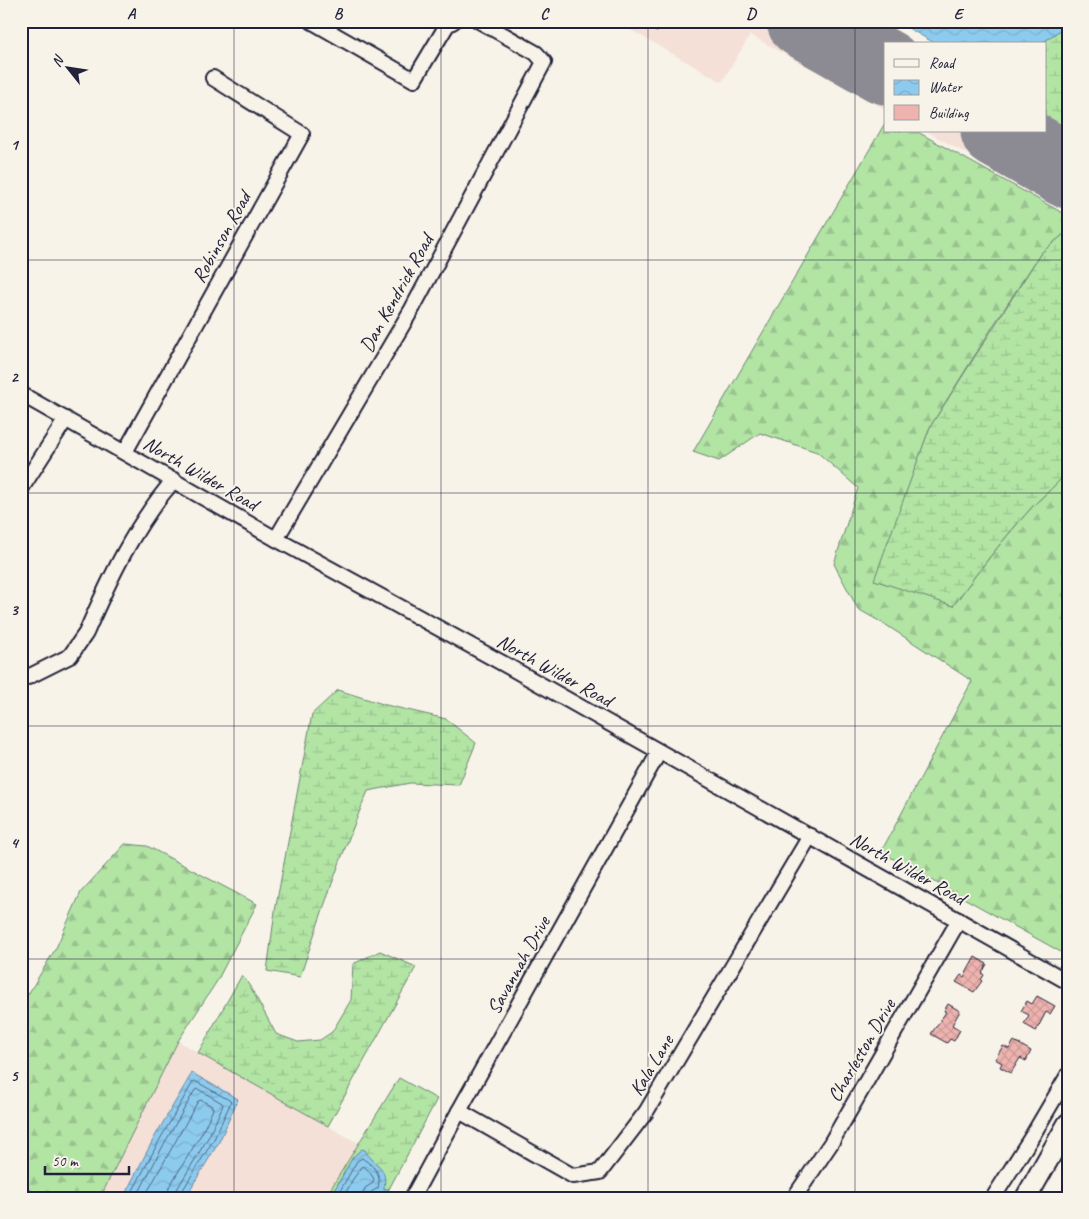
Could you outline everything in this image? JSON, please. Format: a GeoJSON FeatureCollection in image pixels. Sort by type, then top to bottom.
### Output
{"type":"FeatureCollection","features":[{"type":"Feature","properties":{"kind":"highway"},"geometry":{"type":"LineString","coordinates":[[1026,1198],[1068,1124]]}},
{"type":"Feature","properties":{"kind":"street"},"geometry":{"type":"LineString","coordinates":[[311,21],[414,80],[448,25],[454,21]]}},
{"type":"Feature","properties":{"kind":"street","name":"Dan Kendrick Road"},"geometry":{"type":"LineString","coordinates":[[276,539],[412,308],[544,62],[536,52],[479,21]]}},
{"type":"Feature","properties":{"kind":"street","name":"Robinson Road"},"geometry":{"type":"LineString","coordinates":[[125,452],[302,134],[213,78]]}},
{"type":"Feature","properties":{"kind":"street","name":"North Wilder Road"},"geometry":{"type":"LineString","coordinates":[[21,394],[276,539],[495,659],[1068,982]]}},
{"type":"Feature","properties":{"kind":"street"},"geometry":{"type":"LineString","coordinates":[[21,489],[66,419]]}},
{"type":"Feature","properties":{"kind":"street"},"geometry":{"type":"LineString","coordinates":[[28,677],[70,656],[78,646],[128,547],[150,511],[174,480]]}},
{"type":"Feature","properties":{"kind":"street","name":"Savannah Drive"},"geometry":{"type":"LineString","coordinates":[[412,1198],[659,752]]}},
{"type":"Feature","properties":{"kind":"street","name":"Kala Lane"},"geometry":{"type":"LineString","coordinates":[[459,1111],[573,1176],[600,1172],[646,1112],[810,836]]}},
{"type":"Feature","properties":{"kind":"street","name":"Charleston Drive"},"geometry":{"type":"LineString","coordinates":[[794,1198],[831,1143],[959,920]]}},
{"type":"Feature","properties":{"kind":"street"},"geometry":{"type":"LineString","coordinates":[[993,1198],[1068,1075]]}},
{"type":"Feature","properties":{"kind":"shaded area"},"geometry":{"type":"Polygon","coordinates":[[[615,21],[863,21],[895,42],[884,42],[884,108],[750,35],[722,82],[615,21]]]}},
{"type":"Feature","properties":{"kind":"shaded area"},"geometry":{"type":"Polygon","coordinates":[[[928,132],[1038,132],[1068,151],[1068,211],[928,132]]]}},
{"type":"Feature","properties":{"kind":"shaded area"},"geometry":{"type":"Polygon","coordinates":[[[178,1041],[358,1143],[325,1198],[185,1198],[219,1142],[154,1138],[123,1198],[100,1198],[178,1041]]]}},
{"type":"Feature","properties":{"kind":"green space"},"geometry":{"type":"Polygon","coordinates":[[[1064,27],[1068,30],[1068,135],[1046,123],[1046,42],[1044,42],[1064,27]]]}},
{"type":"Feature","properties":{"kind":"green space"},"geometry":{"type":"Polygon","coordinates":[[[884,125],[884,132],[918,132],[1068,216],[1068,236],[1064,234],[1041,253],[995,323],[930,427],[914,472],[953,606],[1012,530],[1068,470],[1068,956],[881,852],[972,681],[858,609],[834,564],[858,488],[817,452],[760,433],[719,461],[693,452],[884,125]]]}},
{"type":"Feature","properties":{"kind":"green space"},"geometry":{"type":"Polygon","coordinates":[[[1064,234],[1068,236],[1068,470],[1012,530],[953,606],[874,580],[930,427],[1041,253],[1064,234]]]}},
{"type":"Feature","properties":{"kind":"green space"},"geometry":{"type":"Polygon","coordinates":[[[338,690],[386,705],[446,719],[476,743],[459,785],[410,783],[368,791],[341,860],[300,977],[267,971],[275,911],[312,714],[338,690]]]}},
{"type":"Feature","properties":{"kind":"green space"},"geometry":{"type":"Polygon","coordinates":[[[125,844],[147,846],[257,904],[217,981],[178,1041],[100,1198],[42,1198],[21,1184],[21,1006],[56,948],[81,892],[125,844]]]}},
{"type":"Feature","properties":{"kind":"green space"},"geometry":{"type":"Polygon","coordinates":[[[380,951],[416,967],[328,1126],[198,1053],[242,975],[276,1034],[298,1042],[320,1040],[332,1032],[351,1000],[353,964],[380,951]]]}},
{"type":"Feature","properties":{"kind":"green space"},"geometry":{"type":"Polygon","coordinates":[[[399,1078],[437,1099],[389,1189],[383,1189],[381,1170],[362,1149],[353,1157],[330,1198],[325,1198],[399,1078]]]}},
{"type":"Feature","properties":{"kind":"water"},"geometry":{"type":"Polygon","coordinates":[[[896,21],[1068,21],[1068,30],[1064,27],[1044,42],[933,42],[896,21]]]}},
{"type":"Feature","properties":{"kind":"water"},"geometry":{"type":"Polygon","coordinates":[[[192,1073],[238,1099],[219,1142],[185,1198],[123,1198],[154,1138],[192,1073]]]}},
{"type":"Feature","properties":{"kind":"water"},"geometry":{"type":"Polygon","coordinates":[[[362,1149],[382,1170],[385,1181],[384,1189],[389,1189],[386,1196],[381,1194],[375,1195],[373,1198],[330,1198],[353,1157],[362,1149]]]}},
{"type":"Feature","properties":{"kind":"building"},"geometry":{"type":"Polygon","coordinates":[[[638,21],[664,21],[657,32],[638,21]]]}},
{"type":"Feature","properties":{"kind":"building"},"geometry":{"type":"Polygon","coordinates":[[[975,957],[987,964],[982,973],[984,975],[982,981],[974,992],[956,982],[961,975],[964,977],[975,957]]]}},
{"type":"Feature","properties":{"kind":"building"},"geometry":{"type":"Polygon","coordinates":[[[1037,996],[1055,1006],[1050,1014],[1046,1012],[1036,1031],[1024,1024],[1029,1015],[1021,1011],[1027,1001],[1032,1004],[1037,996]]]}},
{"type":"Feature","properties":{"kind":"building"},"geometry":{"type":"Polygon","coordinates":[[[948,1004],[960,1011],[952,1025],[960,1030],[954,1041],[950,1039],[947,1043],[931,1034],[946,1012],[944,1011],[948,1004]]]}},
{"type":"Feature","properties":{"kind":"building"},"geometry":{"type":"Polygon","coordinates":[[[1014,1041],[1031,1051],[1026,1061],[1020,1058],[1011,1073],[1000,1067],[1002,1063],[995,1059],[1003,1046],[1009,1049],[1014,1041]]]}},
{"type":"Feature","properties":{"kind":"runway"},"geometry":{"type":"LineString","coordinates":[[804,21],[884,66]]}},
{"type":"Feature","properties":{"kind":"runway"},"geometry":{"type":"LineString","coordinates":[[1000,132],[1068,171]]}}]}
